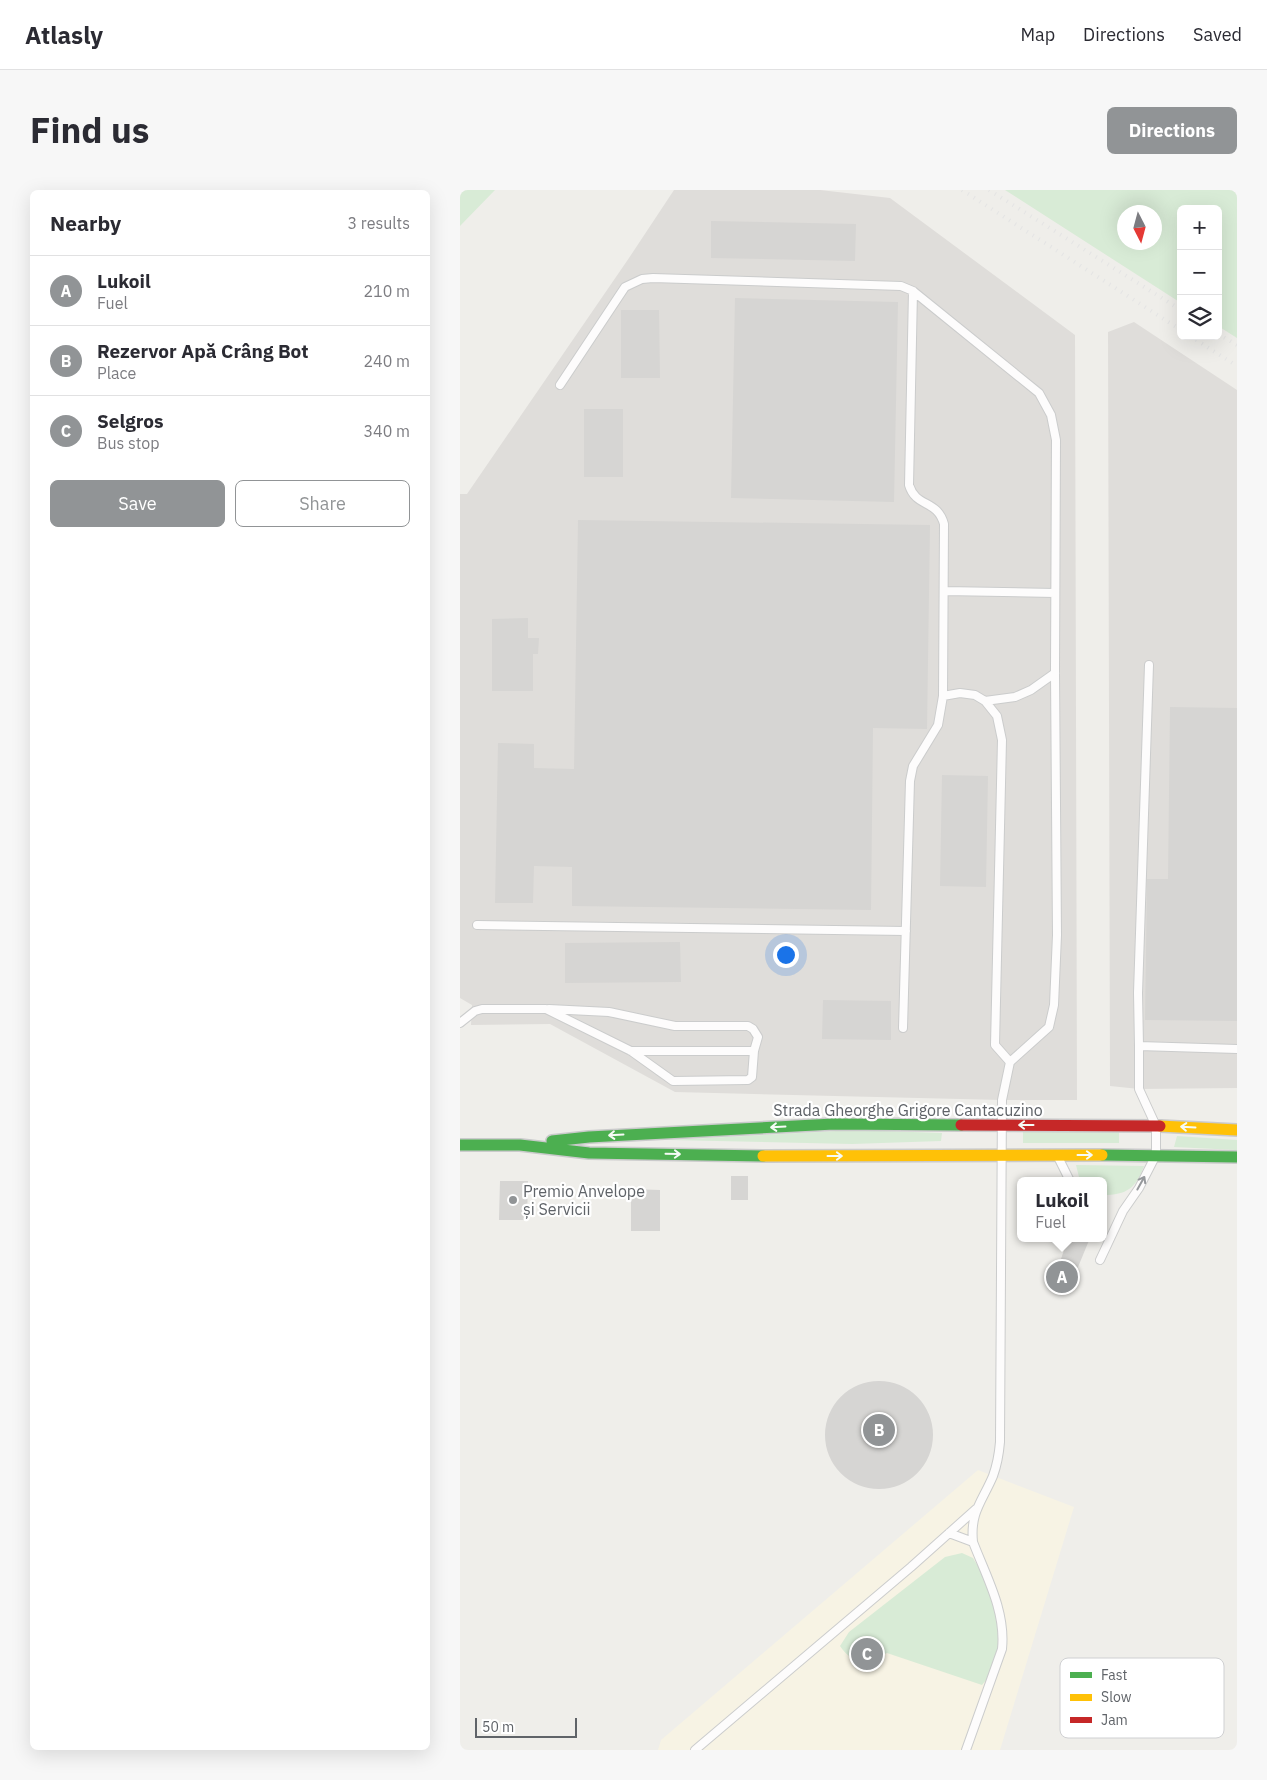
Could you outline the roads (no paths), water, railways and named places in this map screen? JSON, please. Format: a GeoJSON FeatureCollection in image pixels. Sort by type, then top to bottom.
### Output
{"type":"FeatureCollection","features":[{"type":"Feature","properties":{"kind":"main road","name":"Strada Gheorghe Grigore Cantacuzino"},"geometry":{"type":"LineString","coordinates":[[520,1145],[589,1136],[834,1124],[1156,1126],[1237,1130]]}},
{"type":"Feature","properties":{"kind":"main road","name":"Strada Gheorghe Grigore Cantacuzino"},"geometry":{"type":"LineString","coordinates":[[460,1145],[520,1145],[589,1153],[806,1156],[1156,1155],[1237,1157]]}},
{"type":"Feature","properties":{"kind":"lane"},"geometry":{"type":"LineString","coordinates":[[560,384],[625,288],[642,279],[901,286],[913,291],[1039,393],[1051,415],[1056,440],[1056,935],[1054,1005],[1049,1027],[1010,1062],[1002,1100],[1000,1442],[998,1460],[993,1475],[976,1508],[972,1522],[973,1542],[999,1608],[1003,1636],[1002,1649],[966,1750]]}},
{"type":"Feature","properties":{"kind":"lane"},"geometry":{"type":"LineString","coordinates":[[904,1028],[910,781],[913,766],[938,725],[943,696],[944,524],[942,517],[936,509],[918,499],[911,492],[909,485],[913,291]]}},
{"type":"Feature","properties":{"kind":"lane"},"geometry":{"type":"LineString","coordinates":[[944,591],[1055,592]]}},
{"type":"Feature","properties":{"kind":"lane"},"geometry":{"type":"LineString","coordinates":[[1100,1260],[1123,1211],[1139,1188],[1156,1155],[1156,1126],[1139,1089],[1138,983],[1149,665]]}},
{"type":"Feature","properties":{"kind":"lane"},"geometry":{"type":"LineString","coordinates":[[985,701],[1015,697],[1031,690],[1055,673]]}},
{"type":"Feature","properties":{"kind":"lane"},"geometry":{"type":"LineString","coordinates":[[943,696],[960,693],[975,695],[985,701],[997,716],[1002,740],[995,1044],[1010,1062]]}},
{"type":"Feature","properties":{"kind":"lane"},"geometry":{"type":"LineString","coordinates":[[477,925],[906,931]]}},
{"type":"Feature","properties":{"kind":"lane"},"geometry":{"type":"LineString","coordinates":[[460,1023],[482,1008],[546,1009],[608,1012],[675,1026],[748,1026],[753,1029],[758,1037],[754,1051],[752,1077],[748,1080],[673,1081],[631,1051],[546,1009]]}},
{"type":"Feature","properties":{"kind":"lane"},"geometry":{"type":"LineString","coordinates":[[1140,1046],[1237,1049]]}},
{"type":"Feature","properties":{"kind":"lane"},"geometry":{"type":"LineString","coordinates":[[631,1051],[754,1051]]}},
{"type":"Feature","properties":{"kind":"lane"},"geometry":{"type":"LineString","coordinates":[[1058,1155],[1068,1177]]}},
{"type":"Feature","properties":{"kind":"lane"},"geometry":{"type":"LineString","coordinates":[[694,1750],[911,1568],[976,1508]]}},
{"type":"Feature","properties":{"kind":"lane"},"geometry":{"type":"LineString","coordinates":[[949,1533],[973,1542]]}},
{"type":"Feature","properties":{"kind":"railway"},"geometry":{"type":"LineString","coordinates":[[962,190],[1177,327]]}},
{"type":"Feature","properties":{"kind":"railway"},"geometry":{"type":"LineString","coordinates":[[989,190],[1177,308]]}},
{"type":"Feature","properties":{"kind":"railway"},"geometry":{"type":"LineString","coordinates":[[1222,336],[1237,345]]}},
{"type":"Feature","properties":{"kind":"railway"},"geometry":{"type":"LineString","coordinates":[[1196,340],[1237,366]]}},
{"type":"Feature","properties":{"kind":"place","name":"Premio Anvelope și Servicii"},"geometry":{"type":"Point","coordinates":[513,1200]}},
{"type":"Feature","properties":{"kind":"place","name":"Lukoil"},"geometry":{"type":"Point","coordinates":[1062,1277]}},
{"type":"Feature","properties":{"kind":"place","name":"Rezervor Apă Crâng Bot"},"geometry":{"type":"Point","coordinates":[879,1430]}},
{"type":"Feature","properties":{"kind":"place","name":"Selgros"},"geometry":{"type":"Point","coordinates":[867,1654]}}]}
